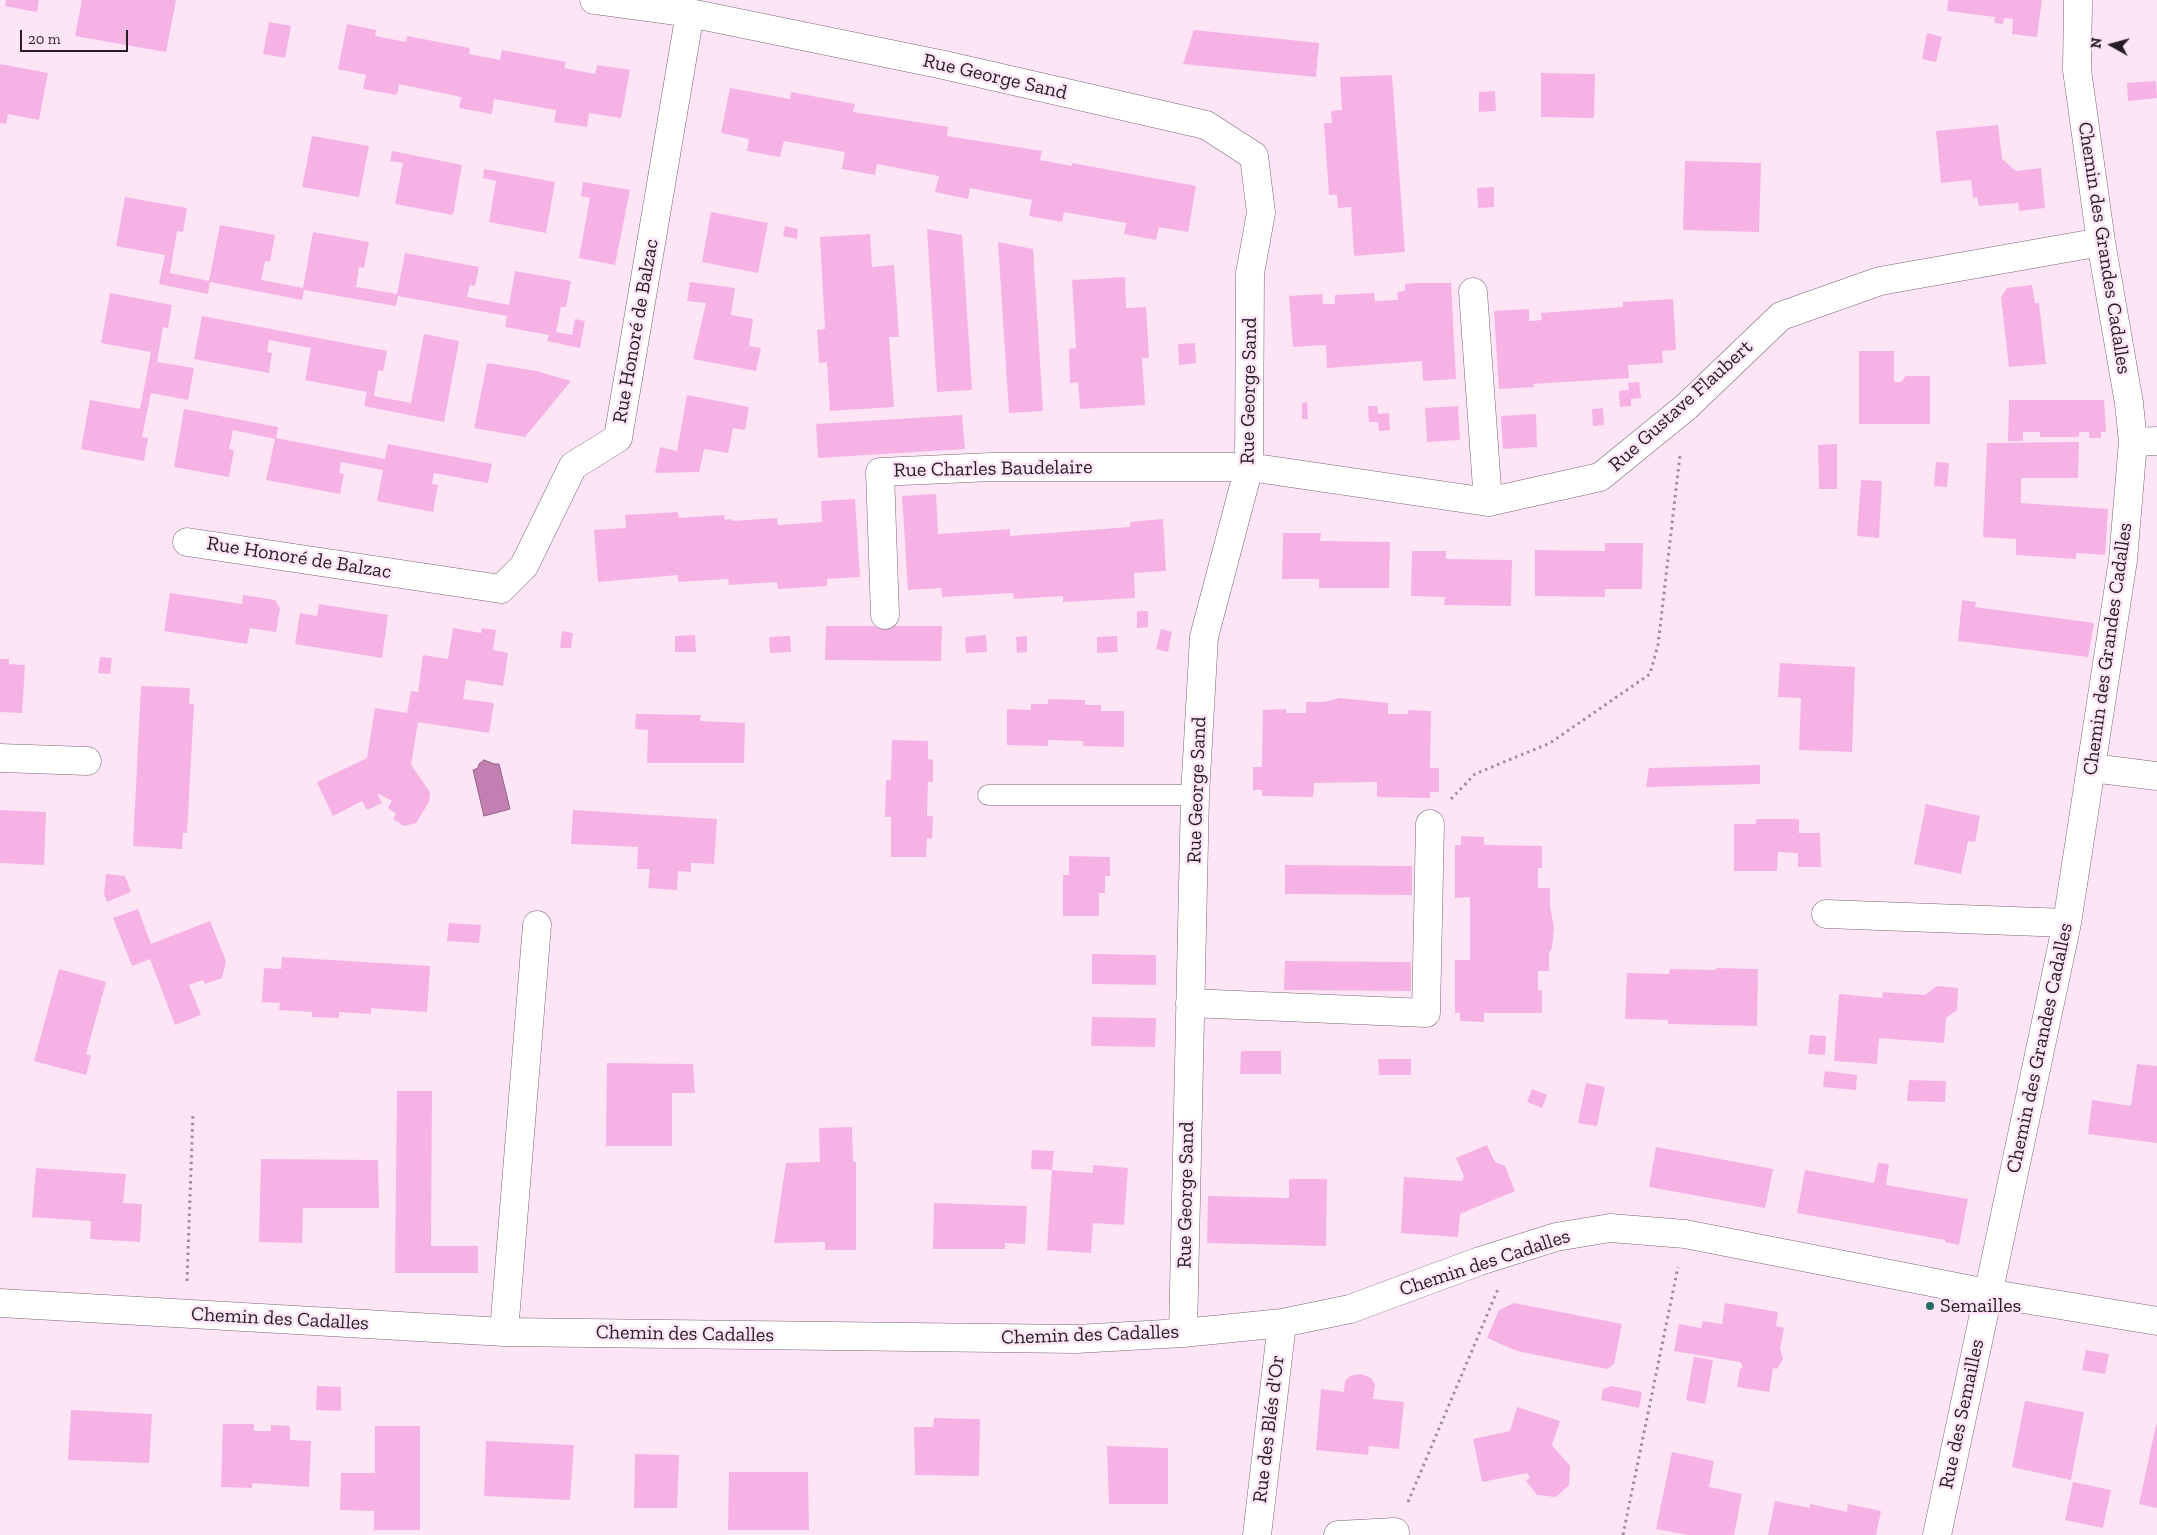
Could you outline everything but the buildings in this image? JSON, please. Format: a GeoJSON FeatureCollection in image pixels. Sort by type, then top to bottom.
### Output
{"type":"FeatureCollection","features":[{"type":"Feature","properties":{"kind":"street","name":"Rue George Sand"},"geometry":{"type":"LineString","coordinates":[[594,0],[690,13],[934,63],[1206,125],[1254,156],[1261,213],[1250,273],[1249,467],[1204,637],[1195,795],[1182,1333]]}},
{"type":"Feature","properties":{"kind":"street","name":"Chemin des Grandes Cadalles"},"geometry":{"type":"LineString","coordinates":[[1987,1293],[2067,923],[2123,560],[2145,441],[2129,403],[2101,242],[2077,70],[2078,0]]}},
{"type":"Feature","properties":{"kind":"street","name":"Rue Honoré de Balzac"},"geometry":{"type":"LineString","coordinates":[[187,542],[501,589],[524,566],[573,466],[618,438],[690,13]]}},
{"type":"Feature","properties":{"kind":"street","name":"Rue Gustave Flaubert"},"geometry":{"type":"LineString","coordinates":[[1249,467],[1488,502],[1600,477],[1686,407],[1780,316],[1880,281],[2101,242]]}},
{"type":"Feature","properties":{"kind":"street"},"geometry":{"type":"LineString","coordinates":[[1472,292],[1488,502]]}},
{"type":"Feature","properties":{"kind":"street","name":"Rue Charles Baudelaire"},"geometry":{"type":"LineString","coordinates":[[885,615],[880,472],[990,467],[1249,467]]}},
{"type":"Feature","properties":{"kind":"street"},"geometry":{"type":"LineString","coordinates":[[0,758],[87,761]]}},
{"type":"Feature","properties":{"kind":"street"},"geometry":{"type":"LineString","coordinates":[[2092,768],[2157,776]]}},
{"type":"Feature","properties":{"kind":"street"},"geometry":{"type":"LineString","coordinates":[[1190,1003],[1426,1013],[1430,824]]}},
{"type":"Feature","properties":{"kind":"street"},"geometry":{"type":"LineString","coordinates":[[1826,914],[2067,923]]}},
{"type":"Feature","properties":{"kind":"street"},"geometry":{"type":"LineString","coordinates":[[504,1332],[537,925]]}},
{"type":"Feature","properties":{"kind":"street","name":"Chemin des Cadalles"},"geometry":{"type":"LineString","coordinates":[[0,1303],[504,1332],[1076,1339],[1182,1333],[1282,1322],[1350,1309],[1556,1236],[1610,1228],[1685,1234],[1987,1293],[2157,1321]]}},
{"type":"Feature","properties":{"kind":"street","name":"Rue des Semailles"},"geometry":{"type":"LineString","coordinates":[[1937,1535],[1987,1293]]}},
{"type":"Feature","properties":{"kind":"street","name":"Rue des Blés d'Or"},"geometry":{"type":"LineString","coordinates":[[1257,1535],[1282,1322]]}},
{"type":"Feature","properties":{"kind":"street"},"geometry":{"type":"LineString","coordinates":[[1338,1535],[1395,1532]]}},
{"type":"Feature","properties":{"kind":"lane"},"geometry":{"type":"LineString","coordinates":[[988,796],[1195,795]]}},
{"type":"Feature","properties":{"kind":"path"},"geometry":{"type":"LineString","coordinates":[[1430,824],[1475,774],[1550,743],[1650,674],[1658,645],[1686,407]]}},
{"type":"Feature","properties":{"kind":"path"},"geometry":{"type":"LineString","coordinates":[[185,1314],[194,1114]]}},
{"type":"Feature","properties":{"kind":"path"},"geometry":{"type":"LineString","coordinates":[[1622,1535],[1685,1234]]}},
{"type":"Feature","properties":{"kind":"path"},"geometry":{"type":"LineString","coordinates":[[1395,1532],[1515,1250]]}},
{"type":"Feature","properties":{"kind":"shaded area"},"geometry":{"type":"Polygon","coordinates":[[[484,760],[499,764],[510,809],[484,816],[473,770],[478,768],[479,764],[484,760]]]}},
{"type":"Feature","properties":{"kind":"place","name":"Semailles"},"geometry":{"type":"Point","coordinates":[1930,1306]}}]}
